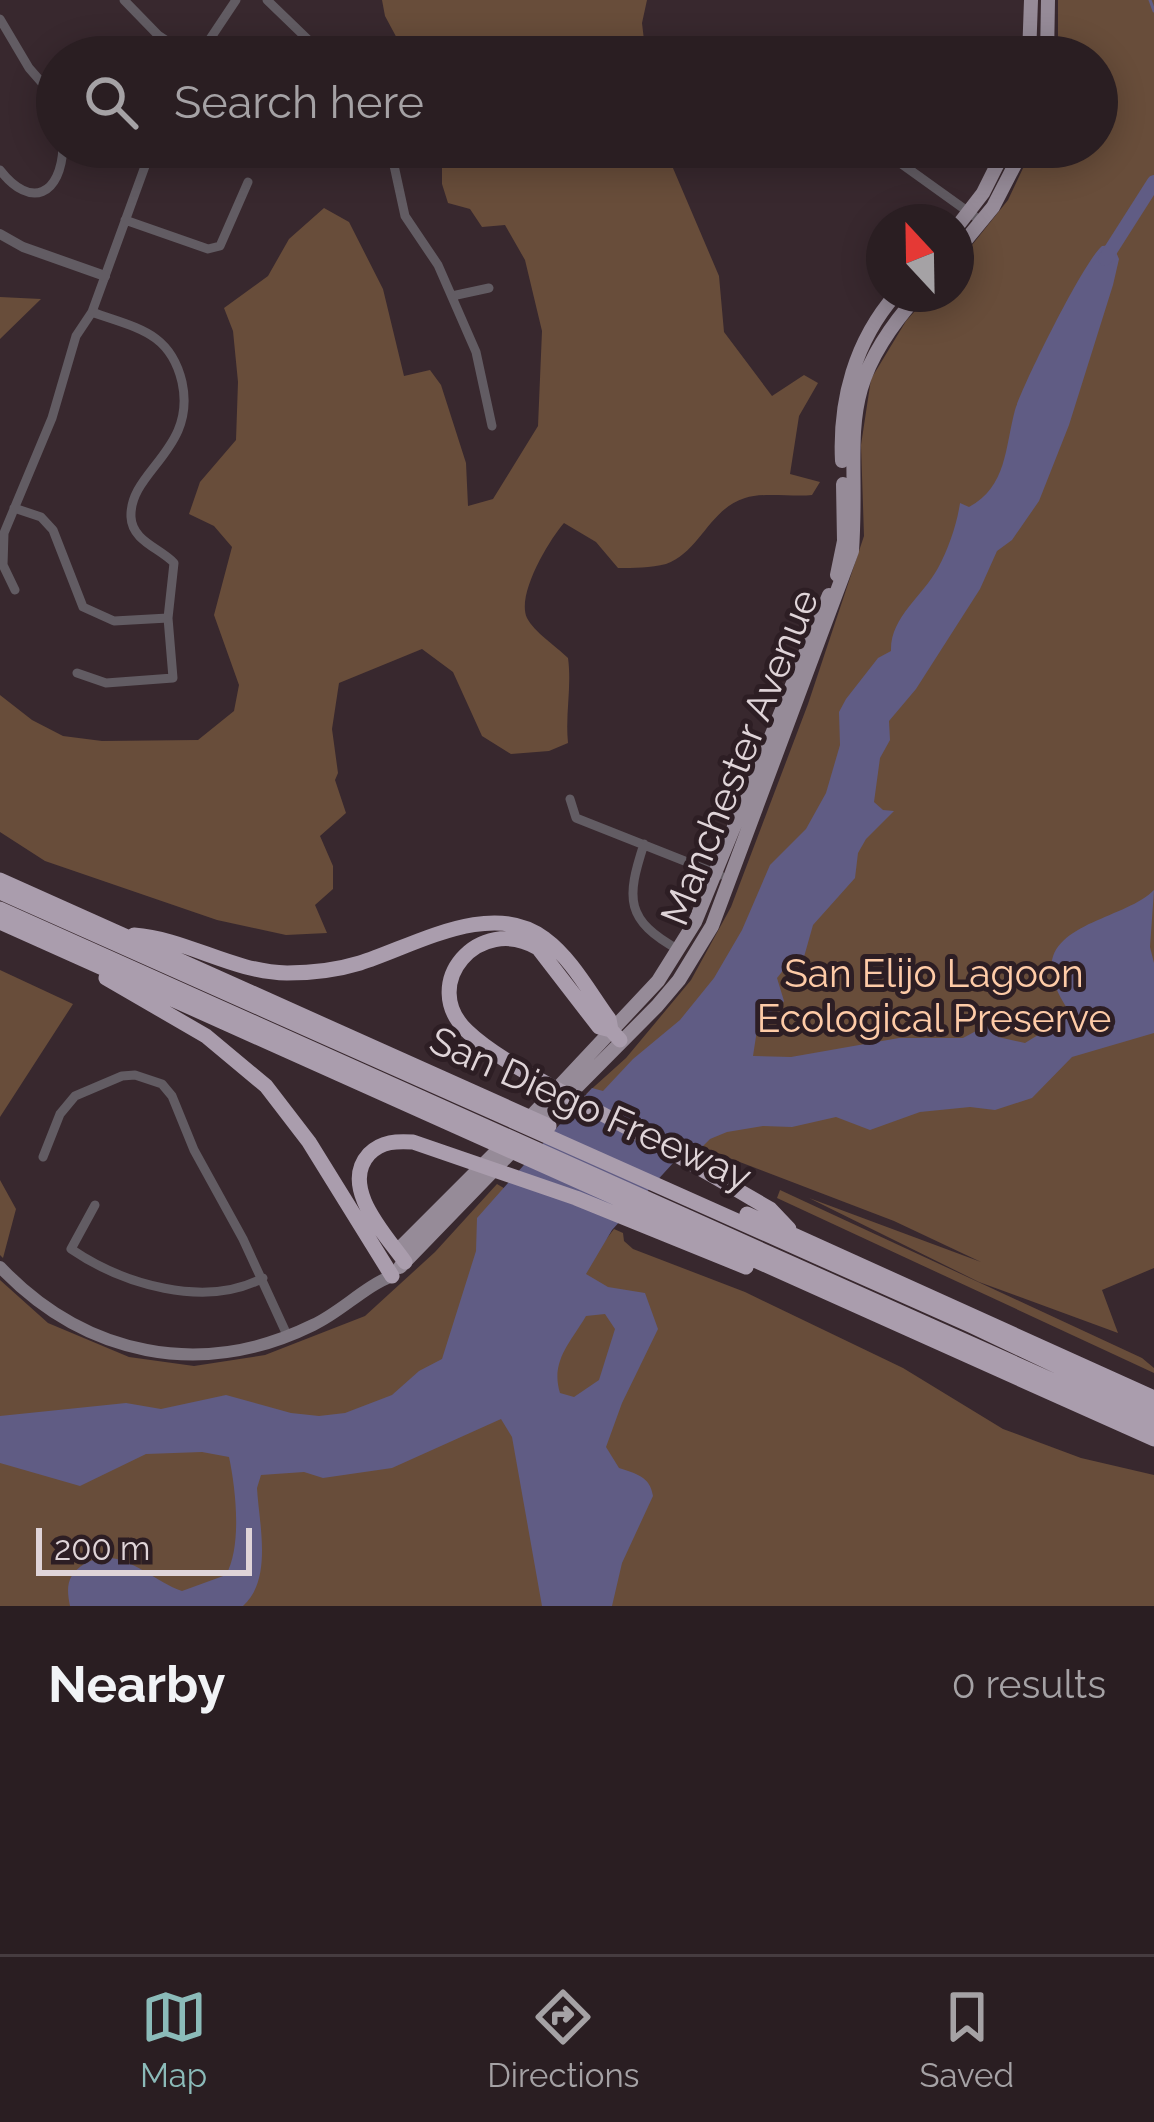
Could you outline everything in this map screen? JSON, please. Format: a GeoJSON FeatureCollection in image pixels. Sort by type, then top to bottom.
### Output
{"type":"FeatureCollection","features":[{"type":"Feature","properties":{"kind":"highway","name":"San Diego Freeway"},"geometry":{"type":"LineString","coordinates":[[0,880],[511,1115],[793,1234],[1154,1398]]}},
{"type":"Feature","properties":{"kind":"highway"},"geometry":{"type":"LineString","coordinates":[[0,892],[511,1115]]}},
{"type":"Feature","properties":{"kind":"highway"},"geometry":{"type":"LineString","coordinates":[[0,909],[480,1130]]}},
{"type":"Feature","properties":{"kind":"highway","name":"San Diego Freeway"},"geometry":{"type":"LineString","coordinates":[[0,922],[959,1344],[1154,1439]]}},
{"type":"Feature","properties":{"kind":"highway"},"geometry":{"type":"LineString","coordinates":[[119,933],[156,936],[230,964],[283,973],[354,965],[478,924],[518,925],[556,949],[609,1018],[615,1035]]}},
{"type":"Feature","properties":{"kind":"highway"},"geometry":{"type":"LineString","coordinates":[[615,1035],[599,1027],[538,948],[507,937],[473,947],[462,957],[450,985],[454,1014],[474,1037],[542,1081],[770,1209],[793,1234]]}},
{"type":"Feature","properties":{"kind":"highway"},"geometry":{"type":"LineString","coordinates":[[91,963],[111,983],[206,1036],[266,1086],[309,1142],[385,1273]]}},
{"type":"Feature","properties":{"kind":"highway"},"geometry":{"type":"LineString","coordinates":[[401,1256],[360,1192],[360,1168],[368,1156],[394,1141],[455,1156],[959,1344],[1154,1426]]}},
{"type":"Feature","properties":{"kind":"highway"},"geometry":{"type":"LineString","coordinates":[[679,1189],[1154,1412]]}},
{"type":"Feature","properties":{"kind":"main road"},"geometry":{"type":"LineString","coordinates":[[1030,36],[1031,0]]}},
{"type":"Feature","properties":{"kind":"main road"},"geometry":{"type":"LineString","coordinates":[[1048,0],[1048,36]]}},
{"type":"Feature","properties":{"kind":"main road"},"geometry":{"type":"LineString","coordinates":[[975,216],[997,168]]}},
{"type":"Feature","properties":{"kind":"main road"},"geometry":{"type":"LineString","coordinates":[[975,216],[993,207],[1013,168]]}},
{"type":"Feature","properties":{"kind":"main road","name":"Manchester Avenue"},"geometry":{"type":"LineString","coordinates":[[615,1035],[658,981],[695,922],[838,571],[844,541],[841,432],[845,395],[868,334],[883,312]]}},
{"type":"Feature","properties":{"kind":"main road","name":"Manchester Avenue"},"geometry":{"type":"LineString","coordinates":[[0,1267],[33,1301],[119,1345],[180,1355],[220,1354],[288,1336],[349,1306],[615,1035],[679,980],[712,926],[852,551],[850,456],[858,391],[884,336],[904,312]]}},
{"type":"Feature","properties":{"kind":"street"},"geometry":{"type":"LineString","coordinates":[[124,0],[160,36]]}},
{"type":"Feature","properties":{"kind":"street"},"geometry":{"type":"LineString","coordinates":[[209,36],[236,0]]}},
{"type":"Feature","properties":{"kind":"street"},"geometry":{"type":"LineString","coordinates":[[267,0],[304,36]]}},
{"type":"Feature","properties":{"kind":"street"},"geometry":{"type":"LineString","coordinates":[[0,19],[36,76]]}},
{"type":"Feature","properties":{"kind":"street"},"geometry":{"type":"LineString","coordinates":[[0,170],[17,190],[34,195],[43,192],[58,168]]}},
{"type":"Feature","properties":{"kind":"street"},"geometry":{"type":"LineString","coordinates":[[15,590],[2,555],[4,533],[144,168]]}},
{"type":"Feature","properties":{"kind":"street"},"geometry":{"type":"LineString","coordinates":[[395,168],[406,215],[438,265],[476,352],[492,426]]}},
{"type":"Feature","properties":{"kind":"street"},"geometry":{"type":"LineString","coordinates":[[908,168],[975,216]]}},
{"type":"Feature","properties":{"kind":"street"},"geometry":{"type":"LineString","coordinates":[[125,220],[208,249],[220,246],[248,182]]}},
{"type":"Feature","properties":{"kind":"street"},"geometry":{"type":"LineString","coordinates":[[0,234],[105,276]]}},
{"type":"Feature","properties":{"kind":"street"},"geometry":{"type":"LineString","coordinates":[[452,296],[489,288]]}},
{"type":"Feature","properties":{"kind":"street"},"geometry":{"type":"LineString","coordinates":[[77,674],[106,683],[172,678],[168,619],[174,563],[135,532],[130,518],[134,500],[181,428],[186,410],[180,374],[158,336],[92,312]]}},
{"type":"Feature","properties":{"kind":"street"},"geometry":{"type":"LineString","coordinates":[[14,508],[41,517],[53,530],[83,607],[114,621],[168,619]]}},
{"type":"Feature","properties":{"kind":"street"},"geometry":{"type":"LineString","coordinates":[[570,799],[576,818],[730,879]]}},
{"type":"Feature","properties":{"kind":"street"},"geometry":{"type":"LineString","coordinates":[[644,844],[632,882],[633,906],[645,926],[679,950]]}},
{"type":"Feature","properties":{"kind":"street"},"geometry":{"type":"LineString","coordinates":[[43,1157],[60,1114],[75,1096],[122,1076],[161,1084],[172,1096],[194,1150],[288,1336]]}},
{"type":"Feature","properties":{"kind":"street"},"geometry":{"type":"LineString","coordinates":[[94,1205],[71,1249],[122,1277],[212,1295],[238,1290],[262,1278]]}},
{"type":"Feature","properties":{"kind":"green space"},"geometry":{"type":"Polygon","coordinates":[[[382,0],[647,0],[644,36],[396,36],[382,0]]]}},
{"type":"Feature","properties":{"kind":"green space","name":"San Elijo Lagoon Ecological Preserve"},"geometry":{"type":"Polygon","coordinates":[[[1058,0],[1154,0],[1154,1268],[1102,1290],[1118,1333],[979,1282],[809,1198],[981,1262],[894,1221],[724,1156],[586,1094],[626,1058],[691,980],[731,907],[808,704],[864,536],[861,445],[871,379],[914,312],[974,312],[974,242],[1008,200],[1023,168],[1118,168],[1118,36],[1058,36],[1058,0]]]}},
{"type":"Feature","properties":{"kind":"green space"},"geometry":{"type":"Polygon","coordinates":[[[442,168],[673,168],[719,276],[724,332],[772,396],[804,375],[818,383],[799,416],[790,474],[820,482],[812,495],[760,495],[733,504],[678,558],[654,566],[618,568],[596,542],[564,523],[536,568],[525,608],[535,628],[568,658],[568,743],[549,751],[511,754],[482,736],[453,672],[422,649],[339,683],[332,729],[335,780],[346,813],[320,836],[333,866],[333,889],[315,905],[327,933],[286,935],[217,920],[45,861],[0,832],[0,695],[63,736],[102,741],[198,740],[234,711],[239,685],[214,615],[232,547],[214,526],[189,514],[200,482],[236,440],[238,382],[233,331],[224,308],[268,276],[289,239],[324,208],[349,222],[383,289],[404,376],[430,370],[441,385],[466,463],[468,506],[493,499],[538,426],[542,331],[525,260],[505,225],[482,227],[470,209],[448,203],[442,168]]]}},
{"type":"Feature","properties":{"kind":"green space"},"geometry":{"type":"Polygon","coordinates":[[[0,297],[41,299],[0,339],[0,297]]]}},
{"type":"Feature","properties":{"kind":"green space"},"geometry":{"type":"Polygon","coordinates":[[[0,970],[73,1004],[0,1117],[0,970]]]}},
{"type":"Feature","properties":{"kind":"green space"},"geometry":{"type":"Polygon","coordinates":[[[0,1180],[16,1209],[3,1258],[0,1255],[0,1180]]]}},
{"type":"Feature","properties":{"kind":"green space"},"geometry":{"type":"Polygon","coordinates":[[[497,1184],[601,1246],[614,1229],[623,1233],[633,1249],[745,1292],[903,1368],[1003,1429],[1081,1458],[1154,1475],[1154,1606],[0,1606],[0,1280],[48,1323],[129,1357],[194,1366],[265,1355],[365,1316],[435,1252],[497,1184]]]}},
{"type":"Feature","properties":{"kind":"green space"},"geometry":{"type":"Polygon","coordinates":[[[780,1190],[1142,1358],[1154,1373],[777,1198],[780,1190]]]}},
{"type":"Feature","properties":{"kind":"shaded area"},"geometry":{"type":"Polygon","coordinates":[[[1113,245],[1119,259],[1113,285],[1069,425],[1039,501],[1012,540],[997,551],[980,589],[916,689],[889,721],[890,740],[880,758],[874,802],[883,810],[894,811],[866,839],[858,853],[855,878],[813,925],[802,964],[785,968],[777,978],[784,1001],[780,1008],[759,1017],[753,1056],[791,1057],[899,1038],[963,1038],[989,1024],[998,1037],[1025,1043],[1069,1011],[1054,982],[1052,960],[1061,944],[1076,931],[1154,890],[1150,947],[1154,1033],[1072,1057],[1032,1098],[995,1110],[970,1107],[920,1112],[870,1130],[836,1117],[792,1127],[763,1126],[727,1132],[684,1151],[612,1230],[586,1274],[608,1287],[645,1293],[658,1329],[606,1447],[619,1468],[645,1480],[653,1496],[622,1563],[612,1606],[542,1606],[512,1437],[501,1419],[392,1468],[323,1478],[304,1472],[261,1475],[257,1488],[261,1566],[252,1595],[243,1606],[70,1606],[71,1577],[97,1559],[122,1560],[182,1591],[226,1575],[236,1534],[229,1457],[202,1452],[146,1454],[80,1486],[0,1463],[0,1416],[126,1403],[161,1409],[226,1395],[291,1413],[345,1413],[392,1395],[419,1371],[442,1359],[476,1251],[477,1218],[592,1088],[603,1091],[680,1020],[714,978],[742,930],[770,865],[806,829],[826,793],[840,745],[839,712],[878,658],[891,651],[901,617],[942,561],[960,503],[969,507],[981,499],[998,477],[1029,376],[1102,246],[1113,245]],[[605,1314],[586,1316],[560,1361],[560,1393],[574,1397],[599,1380],[615,1329],[605,1314]]]}},
{"type":"Feature","properties":{"kind":"waterway"},"geometry":{"type":"LineString","coordinates":[[1150,0],[1154,11]]}},
{"type":"Feature","properties":{"kind":"waterway"},"geometry":{"type":"LineString","coordinates":[[1105,259],[1154,182]]}}]}
